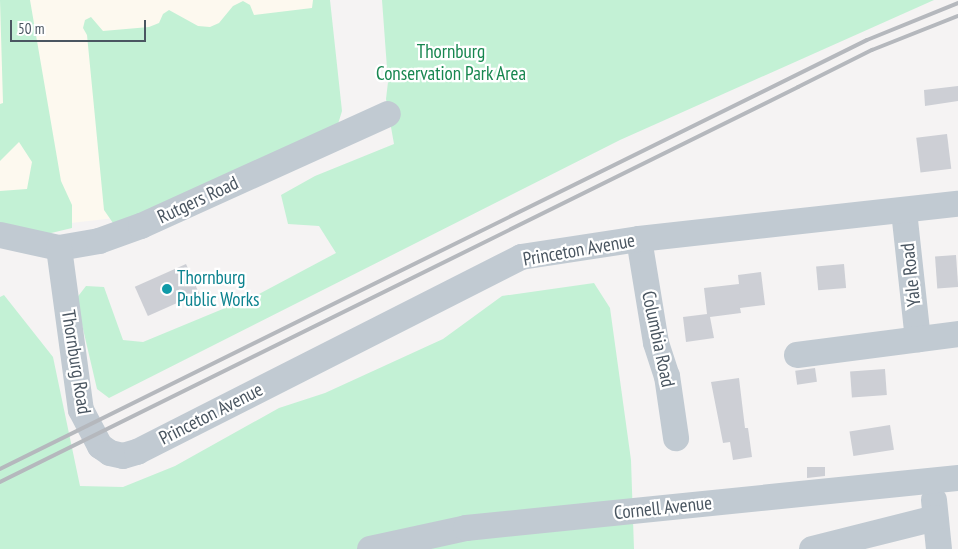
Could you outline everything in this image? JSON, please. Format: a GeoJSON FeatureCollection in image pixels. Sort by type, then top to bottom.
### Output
{"type":"FeatureCollection","features":[{"type":"Feature","properties":{"kind":"street","name":"Rutgers Road"},"geometry":{"type":"LineString","coordinates":[[0,235],[58,248],[98,241],[142,226],[388,114]]}},
{"type":"Feature","properties":{"kind":"street","name":"Princeton Avenue"},"geometry":{"type":"LineString","coordinates":[[124,456],[137,452],[521,257],[639,240],[958,204]]}},
{"type":"Feature","properties":{"kind":"street","name":"Yale Road"},"geometry":{"type":"LineString","coordinates":[[904,211],[918,339]]}},
{"type":"Feature","properties":{"kind":"street","name":"Columbia Road"},"geometry":{"type":"LineString","coordinates":[[639,240],[656,343],[667,376],[676,438]]}},
{"type":"Feature","properties":{"kind":"street","name":"Thornburg Road"},"geometry":{"type":"LineString","coordinates":[[58,248],[81,410],[100,446],[110,453],[124,456]]}},
{"type":"Feature","properties":{"kind":"street"},"geometry":{"type":"LineString","coordinates":[[797,355],[958,334]]}},
{"type":"Feature","properties":{"kind":"street"},"geometry":{"type":"LineString","coordinates":[[939,549],[935,518],[946,480]]}},
{"type":"Feature","properties":{"kind":"street","name":"Cornell Avenue"},"geometry":{"type":"LineString","coordinates":[[370,549],[466,528],[946,480]]}},
{"type":"Feature","properties":{"kind":"street"},"geometry":{"type":"LineString","coordinates":[[812,549],[935,518]]}},
{"type":"Feature","properties":{"kind":"shaded area"},"geometry":{"type":"Polygon","coordinates":[[[0,0],[327,0],[115,218],[62,224],[0,212],[0,0]]]}},
{"type":"Feature","properties":{"kind":"green space"},"geometry":{"type":"Polygon","coordinates":[[[0,0],[30,0],[61,181],[72,205],[72,228],[47,234],[0,225],[0,191],[27,189],[32,162],[19,142],[0,161],[0,104],[3,103],[0,0]]]}},
{"type":"Feature","properties":{"kind":"green space"},"geometry":{"type":"Polygon","coordinates":[[[313,0],[330,0],[342,111],[338,124],[120,225],[113,223],[104,210],[87,35],[83,28],[85,20],[91,17],[103,31],[149,27],[159,23],[163,14],[169,10],[198,26],[210,27],[219,23],[233,6],[243,1],[250,5],[254,15],[312,8],[313,0]]]}},
{"type":"Feature","properties":{"kind":"green space","name":"Thornburg Conservation Park Area"},"geometry":{"type":"Polygon","coordinates":[[[382,0],[934,0],[620,140],[109,398],[97,389],[76,299],[86,286],[104,287],[123,340],[143,342],[259,294],[336,253],[319,226],[288,224],[281,195],[315,176],[394,144],[386,99],[388,82],[382,0]]]}},
{"type":"Feature","properties":{"kind":"green space"},"geometry":{"type":"Polygon","coordinates":[[[594,283],[610,308],[631,460],[634,549],[0,549],[0,297],[4,295],[53,357],[80,486],[123,487],[175,466],[279,408],[325,393],[443,339],[502,296],[594,283]]]}},
{"type":"Feature","properties":{"kind":"building"},"geometry":{"type":"Polygon","coordinates":[[[958,86],[958,101],[925,106],[924,90],[958,86]]]}},
{"type":"Feature","properties":{"kind":"building"},"geometry":{"type":"Polygon","coordinates":[[[947,134],[951,169],[920,173],[916,138],[947,134]]]}},
{"type":"Feature","properties":{"kind":"building"},"geometry":{"type":"Polygon","coordinates":[[[956,255],[958,287],[937,288],[935,256],[956,255]]]}},
{"type":"Feature","properties":{"kind":"building","name":"Thornburg Public Works"},"geometry":{"type":"Polygon","coordinates":[[[186,264],[199,293],[148,316],[135,287],[186,264]]]}},
{"type":"Feature","properties":{"kind":"building"},"geometry":{"type":"Polygon","coordinates":[[[844,264],[846,288],[818,290],[816,266],[844,264]]]}},
{"type":"Feature","properties":{"kind":"building"},"geometry":{"type":"Polygon","coordinates":[[[761,272],[765,305],[740,308],[741,313],[710,317],[714,338],[686,342],[683,317],[707,314],[704,288],[739,284],[738,275],[761,272]]]}},
{"type":"Feature","properties":{"kind":"building"},"geometry":{"type":"Polygon","coordinates":[[[815,368],[817,382],[797,385],[795,371],[815,368]]]}},
{"type":"Feature","properties":{"kind":"building"},"geometry":{"type":"Polygon","coordinates":[[[885,369],[887,395],[852,397],[850,371],[885,369]]]}},
{"type":"Feature","properties":{"kind":"building"},"geometry":{"type":"Polygon","coordinates":[[[739,378],[745,428],[748,428],[752,457],[733,460],[730,442],[723,443],[711,382],[739,378]]]}},
{"type":"Feature","properties":{"kind":"building"},"geometry":{"type":"Polygon","coordinates":[[[890,425],[894,450],[853,456],[850,431],[890,425]]]}},
{"type":"Feature","properties":{"kind":"building"},"geometry":{"type":"Polygon","coordinates":[[[807,467],[825,467],[825,476],[807,478],[807,467]]]}},
{"type":"Feature","properties":{"kind":"railway"},"geometry":{"type":"LineString","coordinates":[[0,469],[867,40],[958,3]]}},
{"type":"Feature","properties":{"kind":"railway"},"geometry":{"type":"LineString","coordinates":[[0,482],[872,50],[958,16]]}},
{"type":"Feature","properties":{"kind":"place","name":"Thornburg Public Works"},"geometry":{"type":"Point","coordinates":[167,289]}}]}
